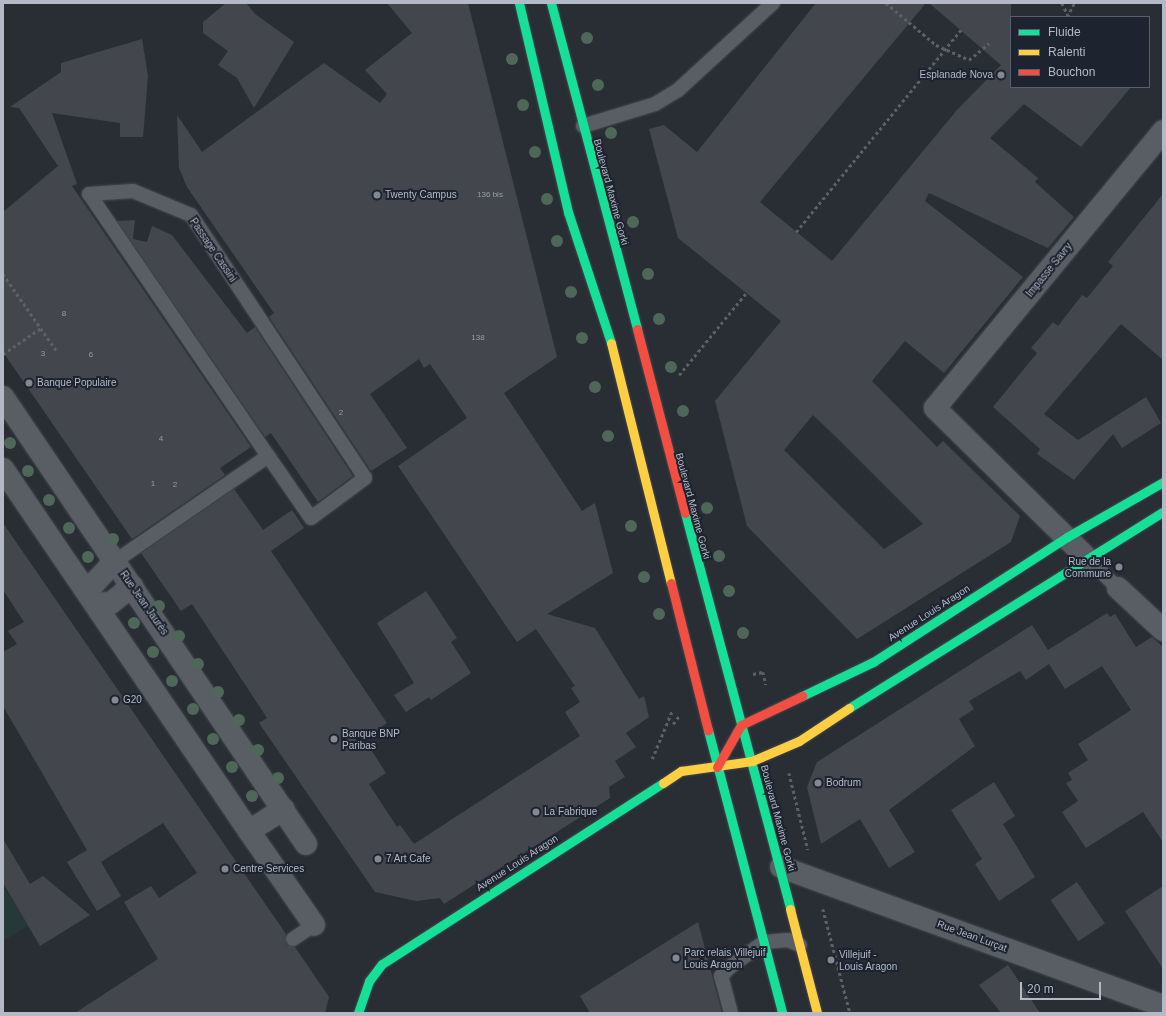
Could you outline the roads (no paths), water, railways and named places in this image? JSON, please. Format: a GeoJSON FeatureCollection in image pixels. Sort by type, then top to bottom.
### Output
{"type":"FeatureCollection","features":[{"type":"Feature","properties":{"kind":"main road"},"geometry":{"type":"LineString","coordinates":[[519,3],[558,169],[582,261],[604,316],[717,767],[782,1013]]}},
{"type":"Feature","properties":{"kind":"main road","name":"Boulevard Maxime Gorki"},"geometry":{"type":"LineString","coordinates":[[551,3],[582,126],[588,162],[781,867],[817,1013]]}},
{"type":"Feature","properties":{"kind":"main road"},"geometry":{"type":"LineString","coordinates":[[558,169],[571,166]]}},
{"type":"Feature","properties":{"kind":"main road","name":"Avenue Louis Aragon"},"geometry":{"type":"LineString","coordinates":[[741,725],[772,712],[874,662],[1067,537],[1163,482]]}},
{"type":"Feature","properties":{"kind":"main road","name":"Avenue Louis Aragon"},"geometry":{"type":"LineString","coordinates":[[358,1013],[369,981],[386,961],[681,771],[752,761],[783,748],[1163,512]]}},
{"type":"Feature","properties":{"kind":"main road"},"geometry":{"type":"LineString","coordinates":[[717,767],[741,725]]}},
{"type":"Feature","properties":{"kind":"street","name":"Impasse Savry"},"geometry":{"type":"LineString","coordinates":[[1067,537],[935,408],[1163,131]]}},
{"type":"Feature","properties":{"kind":"street","name":"Rue Jean Jaurès"},"geometry":{"type":"LineString","coordinates":[[3,398],[284,809],[306,844]]}},
{"type":"Feature","properties":{"kind":"street"},"geometry":{"type":"LineString","coordinates":[[3,469],[314,925]]}},
{"type":"Feature","properties":{"kind":"street"},"geometry":{"type":"LineString","coordinates":[[1067,537],[1088,558]]}},
{"type":"Feature","properties":{"kind":"street"},"geometry":{"type":"LineString","coordinates":[[91,597],[114,562]]}},
{"type":"Feature","properties":{"kind":"street"},"geometry":{"type":"LineString","coordinates":[[91,597],[111,603],[132,586]]}},
{"type":"Feature","properties":{"kind":"street"},"geometry":{"type":"LineString","coordinates":[[1118,588],[1163,630]]}},
{"type":"Feature","properties":{"kind":"street"},"geometry":{"type":"LineString","coordinates":[[249,831],[284,809]]}},
{"type":"Feature","properties":{"kind":"street","name":"Rue Jean Lurçat"},"geometry":{"type":"LineString","coordinates":[[781,867],[1163,1006]]}},
{"type":"Feature","properties":{"kind":"lane"},"geometry":{"type":"LineString","coordinates":[[582,126],[655,104],[678,90],[773,3]]}},
{"type":"Feature","properties":{"kind":"lane","name":"Passage Cassini"},"geometry":{"type":"LineString","coordinates":[[133,191],[190,215],[365,478],[311,518],[268,456],[89,194],[133,191]]}},
{"type":"Feature","properties":{"kind":"lane"},"geometry":{"type":"LineString","coordinates":[[114,562],[268,456]]}},
{"type":"Feature","properties":{"kind":"lane"},"geometry":{"type":"LineString","coordinates":[[1088,558],[1118,588]]}},
{"type":"Feature","properties":{"kind":"lane"},"geometry":{"type":"LineString","coordinates":[[294,939],[314,925]]}},
{"type":"Feature","properties":{"kind":"lane"},"geometry":{"type":"LineString","coordinates":[[731,1013],[721,976],[764,942],[788,940],[800,945]]}},
{"type":"Feature","properties":{"kind":"place","name":"Esplanade Nova"},"geometry":{"type":"Point","coordinates":[1001,75]}},
{"type":"Feature","properties":{"kind":"place","name":"Twenty Campus"},"geometry":{"type":"Point","coordinates":[377,195]}},
{"type":"Feature","properties":{"kind":"place","name":"Banque Populaire"},"geometry":{"type":"Point","coordinates":[29,383]}},
{"type":"Feature","properties":{"kind":"place","name":"Rue de la Commune"},"geometry":{"type":"Point","coordinates":[1119,567]}},
{"type":"Feature","properties":{"kind":"place","name":"G20"},"geometry":{"type":"Point","coordinates":[115,700]}},
{"type":"Feature","properties":{"kind":"place","name":"Banque BNP Paribas"},"geometry":{"type":"Point","coordinates":[334,739]}},
{"type":"Feature","properties":{"kind":"place","name":"Bodrum"},"geometry":{"type":"Point","coordinates":[818,783]}},
{"type":"Feature","properties":{"kind":"place","name":"La Fabrique"},"geometry":{"type":"Point","coordinates":[536,812]}},
{"type":"Feature","properties":{"kind":"place","name":"7 Art Cafe"},"geometry":{"type":"Point","coordinates":[378,859]}},
{"type":"Feature","properties":{"kind":"place","name":"Centre Services"},"geometry":{"type":"Point","coordinates":[225,869]}},
{"type":"Feature","properties":{"kind":"place","name":"Parc relais Villejuif Louis Aragon"},"geometry":{"type":"Point","coordinates":[676,958]}},
{"type":"Feature","properties":{"kind":"place","name":"Villejuif - Louis Aragon"},"geometry":{"type":"Point","coordinates":[831,960]}}]}
